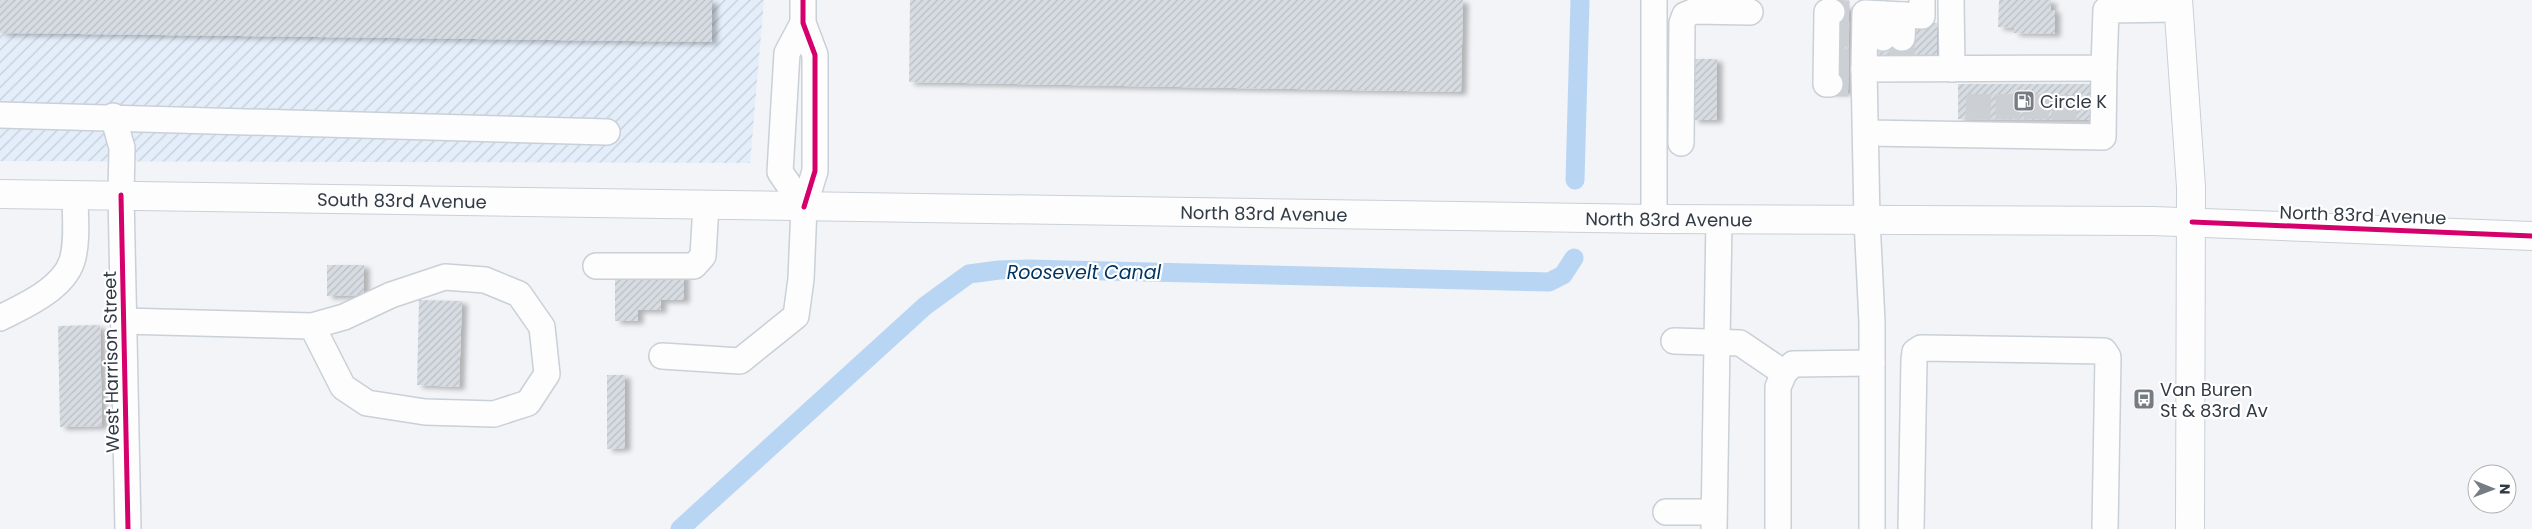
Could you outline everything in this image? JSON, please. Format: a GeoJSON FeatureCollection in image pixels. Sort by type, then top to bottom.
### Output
{"type":"FeatureCollection","features":[{"type":"Feature","properties":{"kind":"main road"},"geometry":{"type":"LineString","coordinates":[[2178,4],[2192,222],[2190,529]]}},
{"type":"Feature","properties":{"kind":"main road","name":"South 83rd Avenue"},"geometry":{"type":"LineString","coordinates":[[0,194],[804,207]]}},
{"type":"Feature","properties":{"kind":"main road","name":"North 83rd Avenue"},"geometry":{"type":"LineString","coordinates":[[804,207],[1553,218],[2192,222],[2532,236]]}},
{"type":"Feature","properties":{"kind":"street"},"geometry":{"type":"LineString","coordinates":[[1654,0],[1654,219]]}},
{"type":"Feature","properties":{"kind":"street"},"geometry":{"type":"LineString","coordinates":[[1951,0],[1952,68]]}},
{"type":"Feature","properties":{"kind":"street"},"geometry":{"type":"LineString","coordinates":[[1866,133],[2008,127],[2063,128],[2103,137],[2106,10],[2178,4]]}},
{"type":"Feature","properties":{"kind":"street"},"geometry":{"type":"LineString","coordinates":[[1681,143],[1682,23],[1685,16],[1695,11],[1750,12]]}},
{"type":"Feature","properties":{"kind":"street"},"geometry":{"type":"LineString","coordinates":[[803,12],[787,53],[780,172],[804,207]]}},
{"type":"Feature","properties":{"kind":"street"},"geometry":{"type":"LineString","coordinates":[[662,356],[740,361],[796,316],[802,279],[804,207],[815,171],[815,55],[803,12]]}},
{"type":"Feature","properties":{"kind":"street"},"geometry":{"type":"LineString","coordinates":[[1872,529],[1872,363],[1867,220],[1865,46],[1979,76],[2064,76],[2104,68]]}},
{"type":"Feature","properties":{"kind":"street"},"geometry":{"type":"LineString","coordinates":[[0,115],[113,116],[607,132]]}},
{"type":"Feature","properties":{"kind":"street","name":"West Harrison Street"},"geometry":{"type":"LineString","coordinates":[[113,116],[122,148],[121,195],[128,529]]}},
{"type":"Feature","properties":{"kind":"street"},"geometry":{"type":"LineString","coordinates":[[0,318],[43,293],[66,274],[72,261],[75,195]]}},
{"type":"Feature","properties":{"kind":"street"},"geometry":{"type":"LineString","coordinates":[[596,266],[694,266],[703,256],[706,205]]}},
{"type":"Feature","properties":{"kind":"street"},"geometry":{"type":"LineString","coordinates":[[1666,512],[1714,520],[1719,219]]}},
{"type":"Feature","properties":{"kind":"street"},"geometry":{"type":"LineString","coordinates":[[123,321],[312,326],[344,317],[391,295],[445,277],[485,280],[519,294],[542,328],[547,374],[528,403],[494,414],[425,412],[366,403],[343,387],[312,326]]}},
{"type":"Feature","properties":{"kind":"street"},"geometry":{"type":"LineString","coordinates":[[1674,342],[1740,343],[1784,373]]}},
{"type":"Feature","properties":{"kind":"street"},"geometry":{"type":"LineString","coordinates":[[1910,529],[1914,360],[1915,352],[1922,348],[2104,351],[2108,357],[2105,529]]}},
{"type":"Feature","properties":{"kind":"street"},"geometry":{"type":"LineString","coordinates":[[1778,529],[1778,387],[1784,373],[1793,364],[1872,363]]}},
{"type":"Feature","properties":{"kind":"shaded area"},"geometry":{"type":"Polygon","coordinates":[[[0,0],[764,0],[750,163],[0,161],[0,0]]]}},
{"type":"Feature","properties":{"kind":"building"},"geometry":{"type":"Polygon","coordinates":[[[0,0],[712,0],[712,42],[0,33],[0,0]]]}},
{"type":"Feature","properties":{"kind":"building"},"geometry":{"type":"Polygon","coordinates":[[[910,0],[1463,0],[1461,92],[909,82],[910,0]]]}},
{"type":"Feature","properties":{"kind":"building"},"geometry":{"type":"Polygon","coordinates":[[[1999,0],[2051,0],[2051,10],[2055,10],[2055,34],[2014,33],[2014,28],[1998,27],[1999,0]]]}},
{"type":"Feature","properties":{"kind":"building"},"geometry":{"type":"Polygon","coordinates":[[[1832,6],[1849,6],[1848,92],[1830,92],[1832,6]]]}},
{"type":"Feature","properties":{"kind":"building"},"geometry":{"type":"Polygon","coordinates":[[[1915,23],[1937,23],[1937,62],[1876,61],[1876,38],[1915,38],[1915,23]]]}},
{"type":"Feature","properties":{"kind":"building"},"geometry":{"type":"Polygon","coordinates":[[[1693,59],[1717,59],[1717,120],[1693,120],[1693,59]]]}},
{"type":"Feature","properties":{"kind":"building","name":"Circle K"},"geometry":{"type":"Polygon","coordinates":[[[1958,84],[2090,84],[2090,120],[1958,119],[1958,84]]]}},
{"type":"Feature","properties":{"kind":"building"},"geometry":{"type":"Polygon","coordinates":[[[327,265],[364,265],[364,295],[327,296],[327,265]]]}},
{"type":"Feature","properties":{"kind":"building"},"geometry":{"type":"Polygon","coordinates":[[[615,274],[684,274],[684,300],[661,300],[661,310],[638,310],[638,321],[615,321],[615,274]]]}},
{"type":"Feature","properties":{"kind":"building"},"geometry":{"type":"Polygon","coordinates":[[[419,300],[462,301],[459,387],[417,385],[419,300]]]}},
{"type":"Feature","properties":{"kind":"building"},"geometry":{"type":"Polygon","coordinates":[[[100,325],[102,426],[60,427],[58,326],[100,325]]]}},
{"type":"Feature","properties":{"kind":"building"},"geometry":{"type":"Polygon","coordinates":[[[607,375],[625,375],[625,448],[607,449],[607,375]]]}},
{"type":"Feature","properties":{"kind":"waterway","name":"Roosevelt Canal"},"geometry":{"type":"LineString","coordinates":[[1575,180],[1580,0]]}},
{"type":"Feature","properties":{"kind":"waterway","name":"Roosevelt Canal"},"geometry":{"type":"LineString","coordinates":[[680,529],[925,306],[969,274],[1027,269],[1549,282],[1563,275],[1574,258]]}},
{"type":"Feature","properties":{"kind":"tunnel"},"geometry":{"type":"LineString","coordinates":[[1832,12],[1849,13]]}},
{"type":"Feature","properties":{"kind":"tunnel"},"geometry":{"type":"LineString","coordinates":[[1831,34],[1849,35]]}},
{"type":"Feature","properties":{"kind":"tunnel"},"geometry":{"type":"LineString","coordinates":[[1902,38],[1902,62]]}},
{"type":"Feature","properties":{"kind":"tunnel"},"geometry":{"type":"LineString","coordinates":[[1831,61],[1849,61]]}},
{"type":"Feature","properties":{"kind":"tunnel"},"geometry":{"type":"LineString","coordinates":[[1830,84],[1848,84]]}},
{"type":"Feature","properties":{"kind":"tunnel"},"geometry":{"type":"LineString","coordinates":[[1978,119],[1979,84]]}},
{"type":"Feature","properties":{"kind":"tunnel"},"geometry":{"type":"LineString","coordinates":[[2008,84],[2008,119]]}},
{"type":"Feature","properties":{"kind":"tunnel"},"geometry":{"type":"LineString","coordinates":[[2036,119],[2037,84]]}},
{"type":"Feature","properties":{"kind":"tunnel"},"geometry":{"type":"LineString","coordinates":[[2064,84],[2064,120]]}},
{"type":"Feature","properties":{"kind":"cycle path"},"geometry":{"type":"LineString","coordinates":[[803,0],[803,23],[815,55],[815,171],[804,207]]}},
{"type":"Feature","properties":{"kind":"cycle path"},"geometry":{"type":"LineString","coordinates":[[121,195],[128,529]]}},
{"type":"Feature","properties":{"kind":"cycle path"},"geometry":{"type":"LineString","coordinates":[[2192,222],[2532,236]]}},
{"type":"Feature","properties":{"kind":"place","name":"Circle K"},"geometry":{"type":"Point","coordinates":[2024,101]}},
{"type":"Feature","properties":{"kind":"place","name":"Van Buren St & 83rd Av"},"geometry":{"type":"Point","coordinates":[2144,399]}}]}
